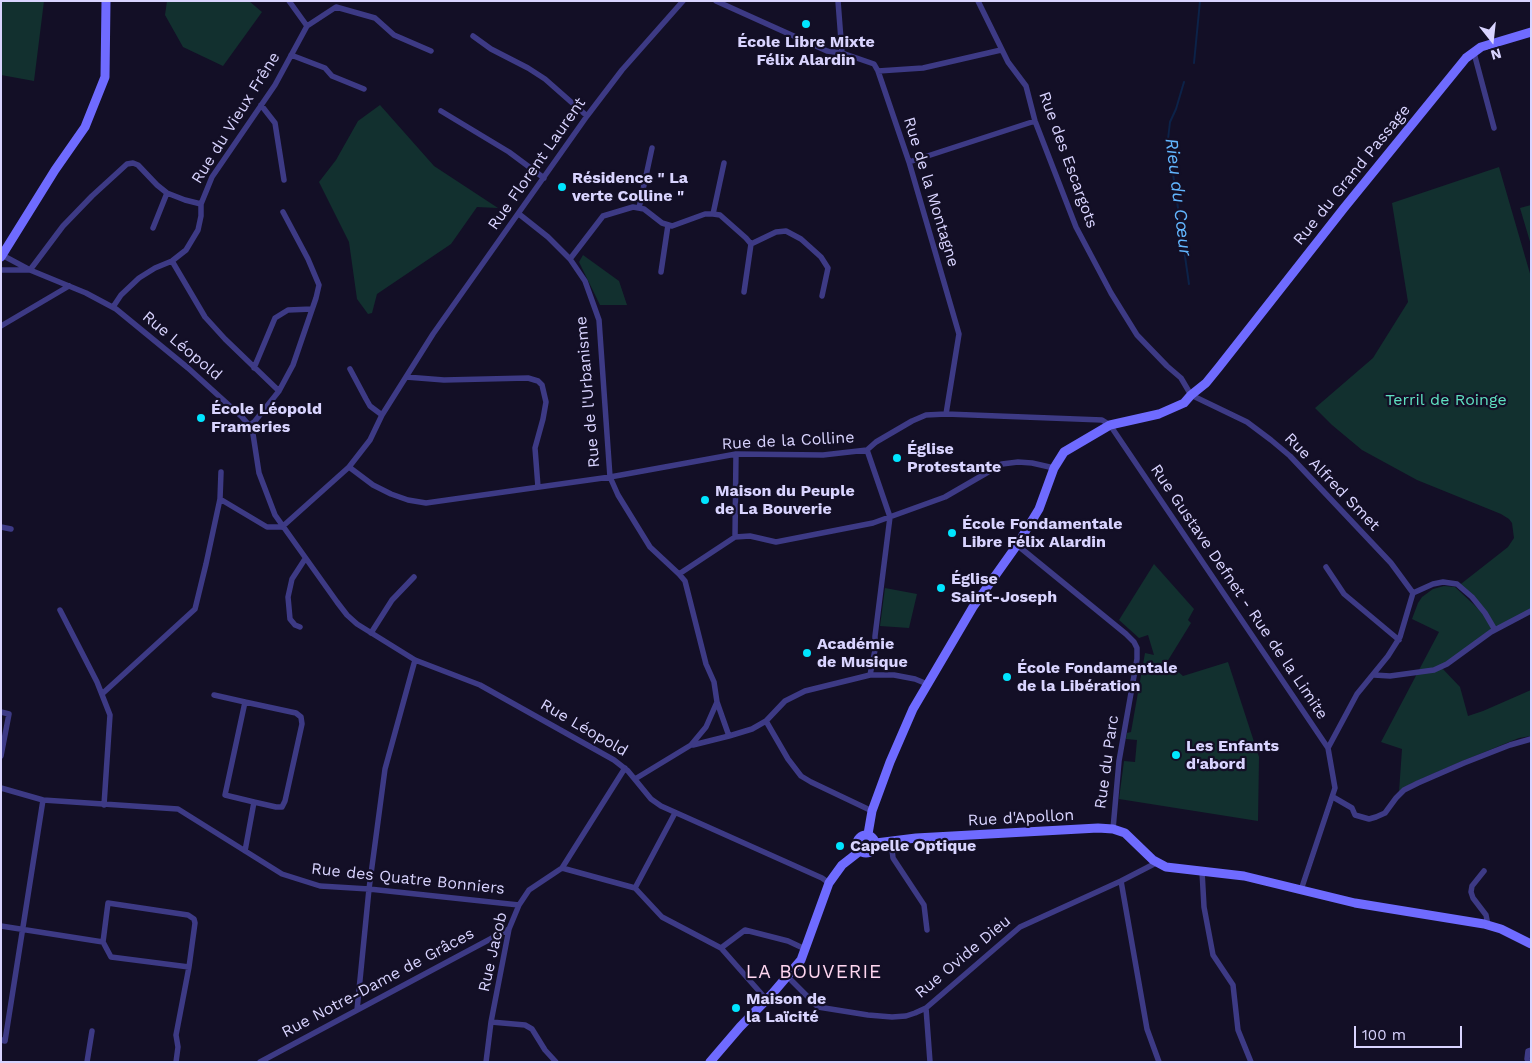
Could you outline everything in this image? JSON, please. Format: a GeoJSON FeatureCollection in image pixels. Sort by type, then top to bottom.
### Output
{"type":"FeatureCollection","features":[{"type":"Feature","properties":{"kind":"street"},"geometry":{"type":"LineString","coordinates":[[2,256],[85,127],[105,77],[106,1]]}},
{"type":"Feature","properties":{"kind":"street"},"geometry":{"type":"LineString","coordinates":[[289,1],[307,26],[336,7],[376,18],[394,35],[431,51]]}},
{"type":"Feature","properties":{"kind":"street","name":"Rue Florent Laurent"},"geometry":{"type":"LineString","coordinates":[[282,527],[349,467],[370,440],[382,415],[423,350],[587,116],[622,70],[682,1]]}},
{"type":"Feature","properties":{"kind":"street"},"geometry":{"type":"LineString","coordinates":[[716,1],[827,51],[874,64],[878,71],[923,68],[1002,50]]}},
{"type":"Feature","properties":{"kind":"street"},"geometry":{"type":"LineString","coordinates":[[838,1],[842,54]]}},
{"type":"Feature","properties":{"kind":"street","name":"Rue des Escargots"},"geometry":{"type":"LineString","coordinates":[[978,1],[1008,62],[1026,86],[1035,120],[1076,227],[1111,293],[1137,335],[1181,378],[1191,395]]}},
{"type":"Feature","properties":{"kind":"street","name":"Rue du Vieux Frêne"},"geometry":{"type":"LineString","coordinates":[[113,307],[121,295],[139,278],[155,268],[172,261],[186,250],[193,240],[198,230],[201,204],[212,177],[274,85],[307,26]]}},
{"type":"Feature","properties":{"kind":"street","name":"Rue du Grand Passage"},"geometry":{"type":"LineString","coordinates":[[1191,395],[1206,383],[1356,193],[1466,58],[1481,47],[1531,32]]}},
{"type":"Feature","properties":{"kind":"street"},"geometry":{"type":"LineString","coordinates":[[473,36],[490,49],[528,68],[544,79],[587,116]]}},
{"type":"Feature","properties":{"kind":"street"},"geometry":{"type":"LineString","coordinates":[[1474,53],[1494,128]]}},
{"type":"Feature","properties":{"kind":"street"},"geometry":{"type":"LineString","coordinates":[[291,55],[325,68],[332,76],[364,89]]}},
{"type":"Feature","properties":{"kind":"street","name":"Rue de la Montagne"},"geometry":{"type":"LineString","coordinates":[[878,71],[909,162],[959,334],[946,414]]}},
{"type":"Feature","properties":{"kind":"street"},"geometry":{"type":"LineString","coordinates":[[261,105],[275,123],[284,180]]}},
{"type":"Feature","properties":{"kind":"street"},"geometry":{"type":"LineString","coordinates":[[441,111],[509,152],[544,178]]}},
{"type":"Feature","properties":{"kind":"street"},"geometry":{"type":"LineString","coordinates":[[909,162],[1035,120]]}},
{"type":"Feature","properties":{"kind":"street"},"geometry":{"type":"LineString","coordinates":[[639,208],[652,148]]}},
{"type":"Feature","properties":{"kind":"street"},"geometry":{"type":"LineString","coordinates":[[30,270],[63,226],[126,165],[133,163],[138,166],[159,187],[168,193],[201,204]]}},
{"type":"Feature","properties":{"kind":"street"},"geometry":{"type":"LineString","coordinates":[[713,214],[724,163]]}},
{"type":"Feature","properties":{"kind":"street"},"geometry":{"type":"LineString","coordinates":[[153,228],[168,193]]}},
{"type":"Feature","properties":{"kind":"street"},"geometry":{"type":"LineString","coordinates":[[570,259],[603,216],[633,207],[644,209],[662,223],[672,226],[705,214],[720,215],[751,244],[744,292]]}},
{"type":"Feature","properties":{"kind":"street"},"geometry":{"type":"LineString","coordinates":[[249,426],[256,421],[279,392],[293,365],[319,285],[308,259],[283,212]]}},
{"type":"Feature","properties":{"kind":"street","name":"Rue de l'Urbanisme"},"geometry":{"type":"LineString","coordinates":[[519,214],[548,237],[570,259],[584,281],[599,320],[610,477]]}},
{"type":"Feature","properties":{"kind":"street"},"geometry":{"type":"LineString","coordinates":[[661,272],[668,225]]}},
{"type":"Feature","properties":{"kind":"street"},"geometry":{"type":"LineString","coordinates":[[751,244],[776,232],[786,231],[801,239],[821,257],[828,268],[822,296]]}},
{"type":"Feature","properties":{"kind":"street","name":"Rue Léopold"},"geometry":{"type":"LineString","coordinates":[[2,256],[113,307],[188,368],[242,417],[249,426],[253,436],[259,473],[274,514],[347,615],[357,624],[415,660],[480,685],[614,760],[625,768],[651,800],[822,878],[829,883]]}},
{"type":"Feature","properties":{"kind":"street"},"geometry":{"type":"LineString","coordinates":[[172,261],[205,317],[224,339],[279,392]]}},
{"type":"Feature","properties":{"kind":"street","name":"Rue Léopold"},"geometry":{"type":"LineString","coordinates":[[1,270],[30,270]]}},
{"type":"Feature","properties":{"kind":"street"},"geometry":{"type":"LineString","coordinates":[[1,326],[69,286]]}},
{"type":"Feature","properties":{"kind":"street"},"geometry":{"type":"LineString","coordinates":[[254,368],[275,318],[288,310],[312,309]]}},
{"type":"Feature","properties":{"kind":"street"},"geometry":{"type":"LineString","coordinates":[[350,369],[370,406],[382,415]]}},
{"type":"Feature","properties":{"kind":"street"},"geometry":{"type":"LineString","coordinates":[[406,377],[444,380],[528,378],[538,381],[542,385],[546,402],[534,448],[538,487]]}},
{"type":"Feature","properties":{"kind":"street"},"geometry":{"type":"LineString","coordinates":[[868,834],[872,811],[901,733],[927,684],[978,599],[1039,509],[1054,468],[1064,452],[1110,425],[1160,414],[1184,404],[1191,395]]}},
{"type":"Feature","properties":{"kind":"street","name":"Rue Alfred Smet"},"geometry":{"type":"LineString","coordinates":[[1191,395],[1247,422],[1290,456],[1391,563],[1413,593]]}},
{"type":"Feature","properties":{"kind":"street","name":"Rue de la Colline"},"geometry":{"type":"LineString","coordinates":[[349,467],[373,485],[392,494],[408,500],[426,503],[610,477],[736,454],[823,455],[867,450],[876,442],[926,415],[946,414],[1102,420],[1110,425]]}},
{"type":"Feature","properties":{"kind":"street","name":"Rue Gustave Defnet - Rue de la Limite"},"geometry":{"type":"LineString","coordinates":[[1110,425],[1328,748],[1336,788],[1301,890]]}},
{"type":"Feature","properties":{"kind":"street"},"geometry":{"type":"LineString","coordinates":[[867,450],[890,517],[875,636],[875,650],[870,675]]}},
{"type":"Feature","properties":{"kind":"street"},"geometry":{"type":"LineString","coordinates":[[735,537],[736,454]]}},
{"type":"Feature","properties":{"kind":"street"},"geometry":{"type":"LineString","coordinates":[[679,574],[735,537],[750,536],[776,542],[873,523],[945,497],[1002,464],[1032,462],[1054,468]]}},
{"type":"Feature","properties":{"kind":"street"},"geometry":{"type":"LineString","coordinates":[[102,694],[195,609],[220,499],[220,472]]}},
{"type":"Feature","properties":{"kind":"street"},"geometry":{"type":"LineString","coordinates":[[610,477],[618,495],[650,547],[685,582],[706,664],[714,682],[728,736]]}},
{"type":"Feature","properties":{"kind":"street"},"geometry":{"type":"LineString","coordinates":[[220,499],[266,527],[282,527]]}},
{"type":"Feature","properties":{"kind":"street"},"geometry":{"type":"LineString","coordinates":[[1,527],[11,529]]}},
{"type":"Feature","properties":{"kind":"street","name":"Rue du Parc"},"geometry":{"type":"LineString","coordinates":[[1017,544],[1134,642],[1137,648],[1137,659],[1116,790],[1113,829]]}},
{"type":"Feature","properties":{"kind":"street"},"geometry":{"type":"LineString","coordinates":[[300,627],[295,625],[290,619],[288,597],[292,579],[305,559]]}},
{"type":"Feature","properties":{"kind":"street"},"geometry":{"type":"LineString","coordinates":[[1326,567],[1344,594],[1399,640]]}},
{"type":"Feature","properties":{"kind":"street"},"geometry":{"type":"LineString","coordinates":[[370,633],[392,600],[414,577]]}},
{"type":"Feature","properties":{"kind":"street"},"geometry":{"type":"LineString","coordinates":[[1328,748],[1357,694],[1399,640],[1413,593],[1433,584],[1443,582],[1457,584],[1472,597],[1485,613],[1495,630]]}},
{"type":"Feature","properties":{"kind":"street"},"geometry":{"type":"LineString","coordinates":[[60,610],[102,694],[110,720],[104,805]]}},
{"type":"Feature","properties":{"kind":"street"},"geometry":{"type":"LineString","coordinates":[[1374,674],[1390,676],[1434,670],[1447,664],[1495,630],[1531,611]]}},
{"type":"Feature","properties":{"kind":"street"},"geometry":{"type":"LineString","coordinates":[[357,1010],[369,889],[386,769],[415,660]]}},
{"type":"Feature","properties":{"kind":"street"},"geometry":{"type":"LineString","coordinates":[[691,745],[752,729],[766,721],[785,701],[805,691],[870,675],[901,676],[927,684]]}},
{"type":"Feature","properties":{"kind":"street"},"geometry":{"type":"LineString","coordinates":[[214,695],[296,713],[301,717],[302,724],[285,801],[282,806],[276,807],[225,795],[245,702]]}},
{"type":"Feature","properties":{"kind":"street"},"geometry":{"type":"LineString","coordinates":[[635,779],[691,745],[706,728],[718,702]]}},
{"type":"Feature","properties":{"kind":"street"},"geometry":{"type":"LineString","coordinates":[[1,712],[9,714],[1,756]]}},
{"type":"Feature","properties":{"kind":"street"},"geometry":{"type":"LineString","coordinates":[[766,721],[788,759],[801,776],[872,811]]}},
{"type":"Feature","properties":{"kind":"street"},"geometry":{"type":"LineString","coordinates":[[1333,797],[1352,808],[1356,815],[1370,819],[1386,812],[1404,790],[1418,783],[1510,745],[1531,739]]}},
{"type":"Feature","properties":{"kind":"street","name":"Rue Jacob"},"geometry":{"type":"LineString","coordinates":[[486,1062],[491,1022],[509,929],[519,905],[529,890],[562,868],[625,768]]}},
{"type":"Feature","properties":{"kind":"street","name":"Rue des Quatre Bonniers"},"geometry":{"type":"LineString","coordinates":[[1,788],[44,800],[178,809],[282,874],[320,886],[369,889],[519,905]]}},
{"type":"Feature","properties":{"kind":"street"},"geometry":{"type":"LineString","coordinates":[[1,1040],[5,1041],[44,800]]}},
{"type":"Feature","properties":{"kind":"street"},"geometry":{"type":"LineString","coordinates":[[245,851],[254,802]]}},
{"type":"Feature","properties":{"kind":"street"},"geometry":{"type":"LineString","coordinates":[[635,888],[676,812]]}},
{"type":"Feature","properties":{"kind":"street","name":"Rue d'Apollon"},"geometry":{"type":"LineString","coordinates":[[876,843],[916,838],[1098,828],[1113,829],[1128,835],[1156,863]]}},
{"type":"Feature","properties":{"kind":"street"},"geometry":{"type":"LineString","coordinates":[[868,834],[874,838],[876,843],[871,852],[864,853],[860,851],[857,845],[858,839],[868,834]]}},
{"type":"Feature","properties":{"kind":"street"},"geometry":{"type":"LineString","coordinates":[[891,841],[893,858],[924,905],[927,930]]}},
{"type":"Feature","properties":{"kind":"street"},"geometry":{"type":"LineString","coordinates":[[710,1062],[802,959],[829,883],[842,865],[860,851]]}},
{"type":"Feature","properties":{"kind":"street"},"geometry":{"type":"LineString","coordinates":[[1156,863],[1166,866],[1244,876],[1348,902],[1488,925],[1531,944]]}},
{"type":"Feature","properties":{"kind":"street","name":"Rue Ovide Dieu"},"geometry":{"type":"LineString","coordinates":[[787,976],[818,1007],[892,1017],[916,1013],[926,1008],[1020,927],[1156,863]]}},
{"type":"Feature","properties":{"kind":"street"},"geometry":{"type":"LineString","coordinates":[[562,868],[635,888],[662,917],[721,948],[766,999]]}},
{"type":"Feature","properties":{"kind":"street"},"geometry":{"type":"LineString","coordinates":[[1202,871],[1204,907],[1213,955],[1233,985],[1238,1030],[1251,1062]]}},
{"type":"Feature","properties":{"kind":"street"},"geometry":{"type":"LineString","coordinates":[[1484,871],[1472,886],[1471,892],[1486,916],[1488,925]]}},
{"type":"Feature","properties":{"kind":"street"},"geometry":{"type":"LineString","coordinates":[[1121,881],[1147,1029],[1159,1062]]}},
{"type":"Feature","properties":{"kind":"street"},"geometry":{"type":"LineString","coordinates":[[176,1062],[178,1047],[176,1035],[189,967],[194,919],[188,915],[108,903],[103,942],[111,957],[189,967]]}},
{"type":"Feature","properties":{"kind":"street"},"geometry":{"type":"LineString","coordinates":[[1,926],[103,942]]}},
{"type":"Feature","properties":{"kind":"street","name":"Rue Notre-Dame de Grâces"},"geometry":{"type":"LineString","coordinates":[[260,1062],[509,929]]}},
{"type":"Feature","properties":{"kind":"street"},"geometry":{"type":"LineString","coordinates":[[721,948],[745,930],[788,941],[805,949]]}},
{"type":"Feature","properties":{"kind":"street"},"geometry":{"type":"LineString","coordinates":[[926,1008],[930,1062]]}},
{"type":"Feature","properties":{"kind":"street"},"geometry":{"type":"LineString","coordinates":[[491,1022],[525,1025],[532,1029],[545,1050],[556,1062]]}},
{"type":"Feature","properties":{"kind":"street"},"geometry":{"type":"LineString","coordinates":[[87,1062],[92,1031]]}},
{"type":"Feature","properties":{"kind":"street"},"geometry":{"type":"LineString","coordinates":[[1529,1062],[1527,1059],[1528,1051],[1531,1050]]}},
{"type":"Feature","properties":{"kind":"green space"},"geometry":{"type":"Polygon","coordinates":[[[1,1],[44,1],[34,81],[1,75],[1,1]]]}},
{"type":"Feature","properties":{"kind":"green space"},"geometry":{"type":"Polygon","coordinates":[[[167,1],[249,1],[262,12],[223,66],[183,47],[165,15],[167,1]]]}},
{"type":"Feature","properties":{"kind":"green space"},"geometry":{"type":"Polygon","coordinates":[[[380,105],[434,166],[498,208],[477,207],[451,244],[377,294],[372,313],[368,314],[357,299],[349,242],[319,182],[336,160],[358,121],[380,105]]]}},
{"type":"Feature","properties":{"kind":"green space","name":"Terril de Roinge"},"geometry":{"type":"Polygon","coordinates":[[[1499,167],[1531,277],[1531,611],[1495,630],[1441,667],[1460,687],[1468,716],[1531,690],[1531,736],[1519,738],[1460,762],[1412,783],[1399,792],[1402,749],[1381,742],[1439,632],[1412,619],[1418,603],[1422,597],[1433,589],[1444,586],[1455,587],[1487,617],[1485,611],[1457,587],[1508,547],[1514,538],[1512,523],[1501,514],[1417,480],[1362,450],[1315,408],[1373,358],[1408,302],[1392,203],[1499,167]]]}},
{"type":"Feature","properties":{"kind":"green space"},"geometry":{"type":"Polygon","coordinates":[[[1531,205],[1531,245],[1520,208],[1531,205]]]}},
{"type":"Feature","properties":{"kind":"green space"},"geometry":{"type":"Polygon","coordinates":[[[583,255],[619,281],[627,305],[600,305],[579,262],[583,255]]]}},
{"type":"Feature","properties":{"kind":"green space"},"geometry":{"type":"Polygon","coordinates":[[[1154,564],[1194,609],[1188,620],[1191,623],[1167,662],[1183,676],[1228,662],[1259,757],[1258,821],[1119,799],[1124,761],[1135,762],[1137,740],[1126,739],[1127,733],[1131,732],[1145,653],[1154,655],[1148,635],[1139,638],[1119,620],[1154,564]]]}},
{"type":"Feature","properties":{"kind":"green space"},"geometry":{"type":"Polygon","coordinates":[[[885,588],[917,594],[909,628],[880,626],[885,588]]]}},
{"type":"Feature","properties":{"kind":"waterway","name":"Rieu du Cœur"},"geometry":{"type":"LineString","coordinates":[[1194,63],[1200,1]]}},
{"type":"Feature","properties":{"kind":"waterway","name":"Rieu du Cœur"},"geometry":{"type":"LineString","coordinates":[[1184,82],[1170,122],[1168,139],[1189,284]]}},
{"type":"Feature","properties":{"kind":"place","name":"École Libre Mixte Félix Alardin"},"geometry":{"type":"Point","coordinates":[806,24]}},
{"type":"Feature","properties":{"kind":"place","name":"Résidence \" La verte Colline \""},"geometry":{"type":"Point","coordinates":[562,187]}},
{"type":"Feature","properties":{"kind":"place","name":"École Léopold Frameries"},"geometry":{"type":"Point","coordinates":[201,418]}},
{"type":"Feature","properties":{"kind":"place","name":"Église Protestante"},"geometry":{"type":"Point","coordinates":[897,458]}},
{"type":"Feature","properties":{"kind":"place","name":"Maison du Peuple de La Bouverie"},"geometry":{"type":"Point","coordinates":[705,500]}},
{"type":"Feature","properties":{"kind":"place","name":"École Fondamentale Libre Félix Alardin"},"geometry":{"type":"Point","coordinates":[952,533]}},
{"type":"Feature","properties":{"kind":"place","name":"Église Saint-Joseph"},"geometry":{"type":"Point","coordinates":[941,588]}},
{"type":"Feature","properties":{"kind":"place","name":"Académie de Musique"},"geometry":{"type":"Point","coordinates":[807,653]}},
{"type":"Feature","properties":{"kind":"place","name":"École Fondamentale de la Libération"},"geometry":{"type":"Point","coordinates":[1007,677]}},
{"type":"Feature","properties":{"kind":"place","name":"Les Enfants d'abord"},"geometry":{"type":"Point","coordinates":[1176,755]}},
{"type":"Feature","properties":{"kind":"place","name":"Capelle Optique"},"geometry":{"type":"Point","coordinates":[840,846]}},
{"type":"Feature","properties":{"kind":"place","name":"Maison de la Laïcité"},"geometry":{"type":"Point","coordinates":[736,1008]}},
{"type":"Feature","properties":{"kind":"district","name":"LA BOUVERIE"},"geometry":{"type":"Point","coordinates":[814,972]}}]}
